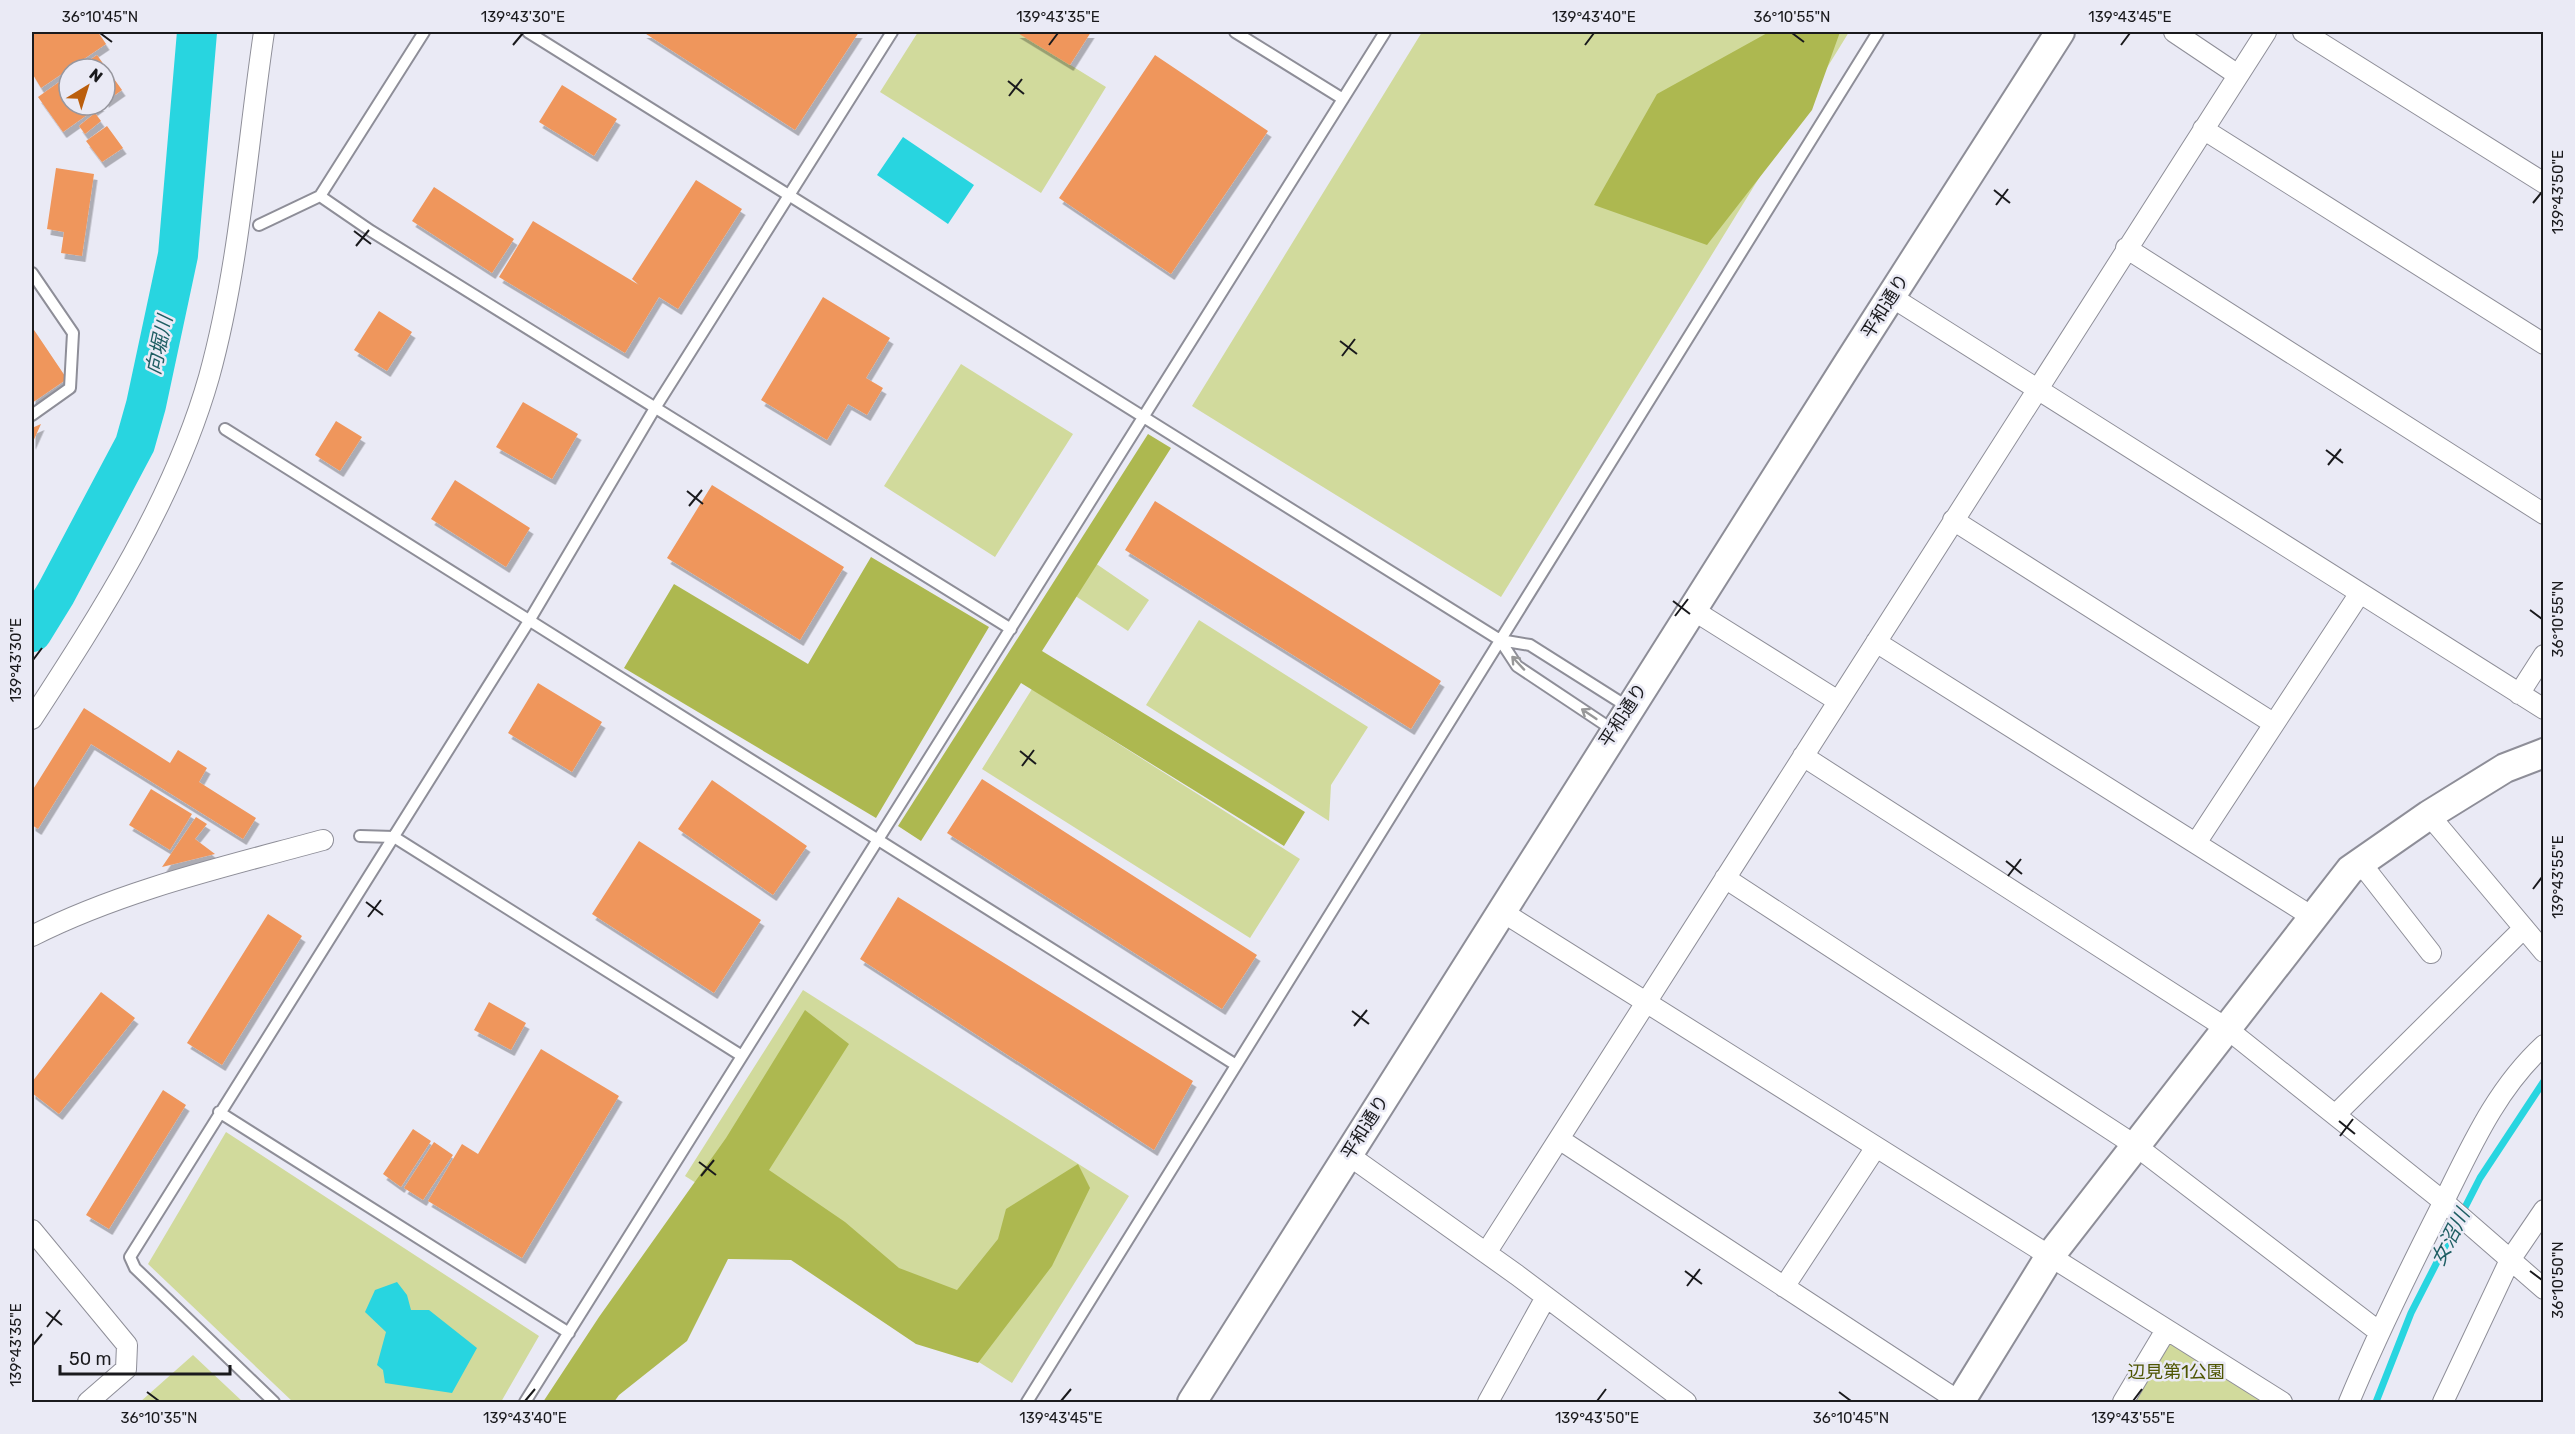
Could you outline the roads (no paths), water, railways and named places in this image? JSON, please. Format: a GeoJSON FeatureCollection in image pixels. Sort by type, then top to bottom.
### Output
{"type":"FeatureCollection","features":[{"type":"Feature","properties":{"kind":"street"},"geometry":{"type":"LineString","coordinates":[[32,718],[82,642],[154,513],[188,439],[202,398],[228,291],[264,32]]}},
{"type":"Feature","properties":{"kind":"street","name":"平和通り"},"geometry":{"type":"LineString","coordinates":[[1192,1402],[1613,730],[1693,610],[2060,32]]}},
{"type":"Feature","properties":{"kind":"street"},"geometry":{"type":"LineString","coordinates":[[2174,32],[2238,75]]}},
{"type":"Feature","properties":{"kind":"street"},"geometry":{"type":"LineString","coordinates":[[1486,1253],[2036,388],[2266,32]]}},
{"type":"Feature","properties":{"kind":"street"},"geometry":{"type":"LineString","coordinates":[[2302,32],[2544,183]]}},
{"type":"Feature","properties":{"kind":"street"},"geometry":{"type":"LineString","coordinates":[[2203,129],[2544,344]]}},
{"type":"Feature","properties":{"kind":"street"},"geometry":{"type":"LineString","coordinates":[[2126,248],[2544,514]]}},
{"type":"Feature","properties":{"kind":"street"},"geometry":{"type":"LineString","coordinates":[[1890,297],[2544,709]]}},
{"type":"Feature","properties":{"kind":"street"},"geometry":{"type":"LineString","coordinates":[[1953,520],[2273,723]]}},
{"type":"Feature","properties":{"kind":"street"},"geometry":{"type":"LineString","coordinates":[[2196,843],[2360,593]]}},
{"type":"Feature","properties":{"kind":"street"},"geometry":{"type":"LineString","coordinates":[[1693,610],[1838,701]]}},
{"type":"Feature","properties":{"kind":"street"},"geometry":{"type":"LineString","coordinates":[[1876,642],[2311,916]]}},
{"type":"Feature","properties":{"kind":"street"},"geometry":{"type":"LineString","coordinates":[[2519,694],[2544,655]]}},
{"type":"Feature","properties":{"kind":"street"},"geometry":{"type":"LineString","coordinates":[[1559,1139],[1960,1402],[2050,1256],[2311,916],[2349,870],[2429,815],[2505,768],[2544,753]]}},
{"type":"Feature","properties":{"kind":"street"},"geometry":{"type":"LineString","coordinates":[[1803,756],[2226,1029],[2444,1202],[2544,1289]]}},
{"type":"Feature","properties":{"kind":"street"},"geometry":{"type":"LineString","coordinates":[[2429,815],[2544,952]]}},
{"type":"Feature","properties":{"kind":"street"},"geometry":{"type":"LineString","coordinates":[[32,936],[64,920],[156,885],[323,840]]}},
{"type":"Feature","properties":{"kind":"street"},"geometry":{"type":"LineString","coordinates":[[2361,862],[2431,953]]}},
{"type":"Feature","properties":{"kind":"street"},"geometry":{"type":"LineString","coordinates":[[1725,878],[2136,1146],[2378,1331]]}},
{"type":"Feature","properties":{"kind":"street"},"geometry":{"type":"LineString","coordinates":[[1501,911],[2282,1402]]}},
{"type":"Feature","properties":{"kind":"street"},"geometry":{"type":"LineString","coordinates":[[2335,1115],[2524,928]]}},
{"type":"Feature","properties":{"kind":"street"},"geometry":{"type":"LineString","coordinates":[[2349,1402],[2378,1331],[2492,1106],[2526,1061],[2544,1045]]}},
{"type":"Feature","properties":{"kind":"street"},"geometry":{"type":"LineString","coordinates":[[1784,1287],[1876,1147]]}},
{"type":"Feature","properties":{"kind":"street"},"geometry":{"type":"LineString","coordinates":[[1347,1154],[1486,1253],[1686,1402]]}},
{"type":"Feature","properties":{"kind":"street"},"geometry":{"type":"LineString","coordinates":[[2442,1402],[2510,1260],[2544,1210]]}},
{"type":"Feature","properties":{"kind":"street"},"geometry":{"type":"LineString","coordinates":[[32,1230],[127,1345],[126,1369],[88,1402]]}},
{"type":"Feature","properties":{"kind":"street"},"geometry":{"type":"LineString","coordinates":[[1488,1402],[1546,1297]]}},
{"type":"Feature","properties":{"kind":"street"},"geometry":{"type":"LineString","coordinates":[[2123,1402],[2166,1330]]}},
{"type":"Feature","properties":{"kind":"lane"},"geometry":{"type":"LineString","coordinates":[[259,225],[320,196],[424,32]]}},
{"type":"Feature","properties":{"kind":"lane"},"geometry":{"type":"LineString","coordinates":[[528,32],[1147,417],[1500,640],[1530,645],[1628,707]]}},
{"type":"Feature","properties":{"kind":"lane"},"geometry":{"type":"LineString","coordinates":[[274,1402],[135,1268],[130,1257],[529,621],[656,408],[788,194],[892,32]]}},
{"type":"Feature","properties":{"kind":"lane"},"geometry":{"type":"LineString","coordinates":[[1235,32],[1343,99]]}},
{"type":"Feature","properties":{"kind":"lane"},"geometry":{"type":"LineString","coordinates":[[525,1402],[878,839],[1147,417],[1385,32]]}},
{"type":"Feature","properties":{"kind":"lane"},"geometry":{"type":"LineString","coordinates":[[1027,1402],[1878,32]]}},
{"type":"Feature","properties":{"kind":"lane"},"geometry":{"type":"LineString","coordinates":[[320,196],[371,231],[1011,629]]}},
{"type":"Feature","properties":{"kind":"lane"},"geometry":{"type":"LineString","coordinates":[[32,273],[73,333],[70,388],[32,415]]}},
{"type":"Feature","properties":{"kind":"lane"},"geometry":{"type":"LineString","coordinates":[[225,429],[1236,1065]]}},
{"type":"Feature","properties":{"kind":"lane"},"geometry":{"type":"LineString","coordinates":[[1500,640],[1517,666],[1613,730]]}},
{"type":"Feature","properties":{"kind":"lane"},"geometry":{"type":"LineString","coordinates":[[360,836],[394,837],[742,1056]]}},
{"type":"Feature","properties":{"kind":"lane"},"geometry":{"type":"LineString","coordinates":[[219,1112],[569,1333]]}},
{"type":"Feature","properties":{"kind":"water"},"geometry":{"type":"Polygon","coordinates":[[[903,137],[974,185],[948,224],[877,175],[903,137]]]}},
{"type":"Feature","properties":{"kind":"water"},"geometry":{"type":"Polygon","coordinates":[[[49,590],[61,598],[32,645],[32,618],[49,590]]]}},
{"type":"Feature","properties":{"kind":"water"},"geometry":{"type":"Polygon","coordinates":[[[397,1282],[407,1295],[411,1310],[429,1310],[477,1348],[452,1393],[385,1383],[383,1370],[377,1365],[386,1332],[365,1312],[375,1290],[397,1282]]]}},
{"type":"Feature","properties":{"kind":"waterway","name":"向堀川"},"geometry":{"type":"LineString","coordinates":[[32,632],[56,593],[135,444],[146,405],[178,255],[197,32]]}},
{"type":"Feature","properties":{"kind":"waterway","name":"女沼川"},"geometry":{"type":"LineString","coordinates":[[2376,1402],[2411,1313],[2480,1178],[2544,1081]]}},
{"type":"Feature","properties":{"kind":"park label","name":"辺見第1公園"},"geometry":{"type":"Point","coordinates":[2176,1372]}}]}
